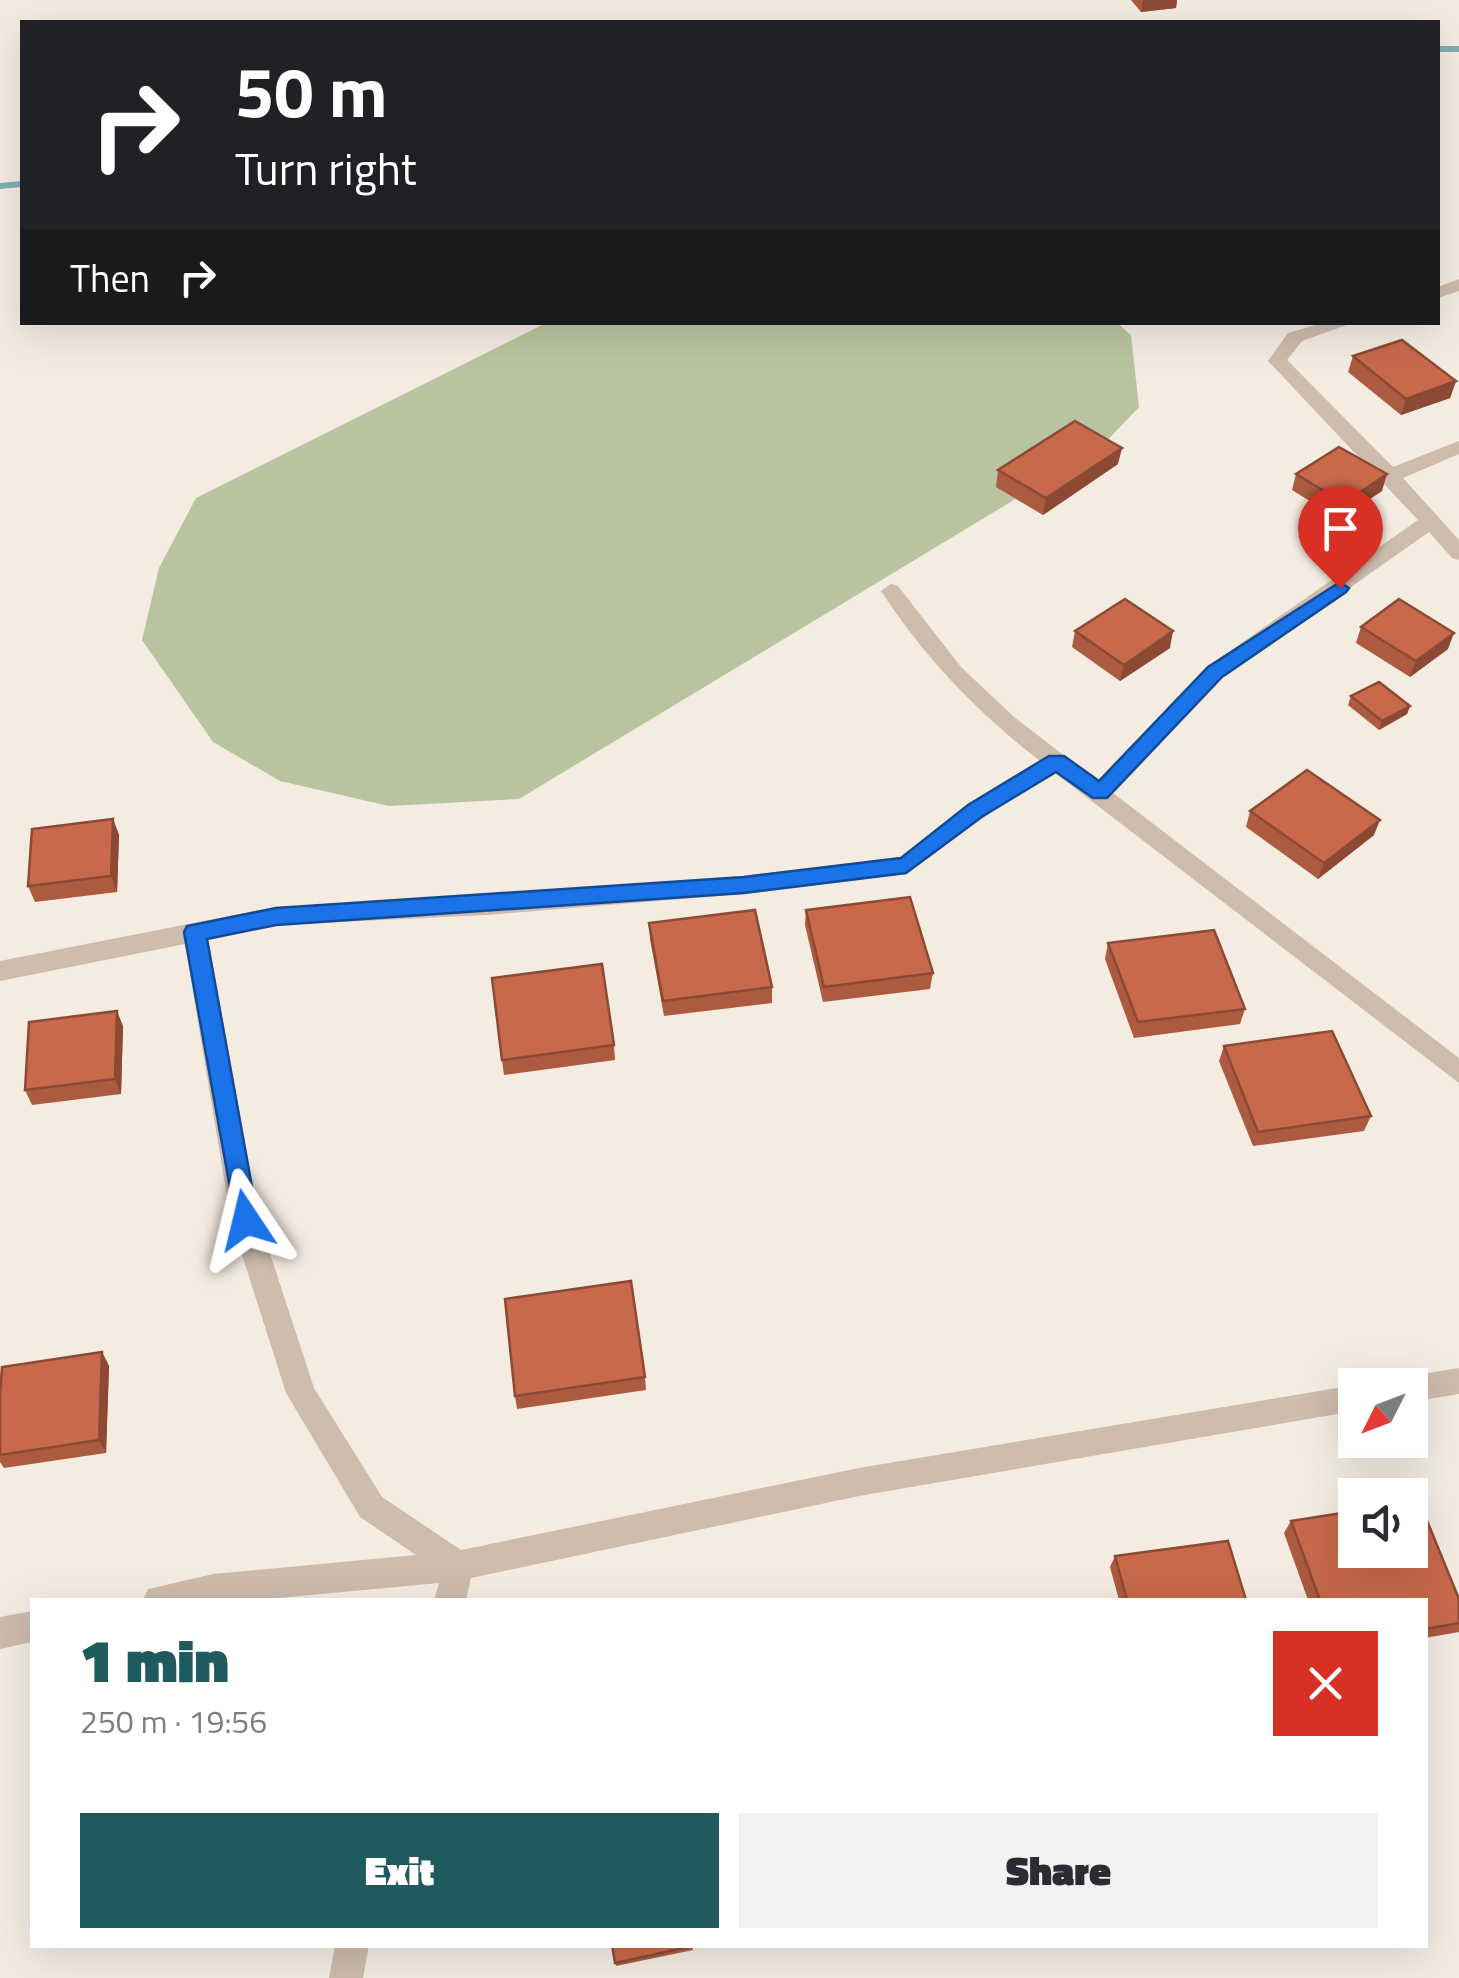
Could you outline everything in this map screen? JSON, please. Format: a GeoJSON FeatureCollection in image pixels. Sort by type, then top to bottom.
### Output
{"type":"FeatureCollection","features":[{"type":"Feature","properties":{"kind":"street"},"geometry":{"type":"LineString","coordinates":[[1336,325],[1296,337],[1277,361],[1459,553]]}},
{"type":"Feature","properties":{"kind":"street"},"geometry":{"type":"LineString","coordinates":[[1390,476],[1459,447]]}},
{"type":"Feature","properties":{"kind":"street"},"geometry":{"type":"LineString","coordinates":[[1100,792],[1215,672],[1429,522]]}},
{"type":"Feature","properties":{"kind":"street"},"geometry":{"type":"LineString","coordinates":[[891,590],[953,672],[1006,723],[1459,1072]]}},
{"type":"Feature","properties":{"kind":"street"},"geometry":{"type":"LineString","coordinates":[[0,972],[276,916],[744,885],[906,865],[976,811],[1056,762]]}},
{"type":"Feature","properties":{"kind":"street"},"geometry":{"type":"LineString","coordinates":[[195,932],[246,1220],[301,1392],[371,1507],[458,1566]]}},
{"type":"Feature","properties":{"kind":"street"},"geometry":{"type":"LineString","coordinates":[[1428,1386],[1459,1381]]}},
{"type":"Feature","properties":{"kind":"street"},"geometry":{"type":"LineString","coordinates":[[170,1598],[213,1589],[458,1566],[859,1482],[1338,1401]]}},
{"type":"Feature","properties":{"kind":"street"},"geometry":{"type":"LineString","coordinates":[[450,1598],[458,1566]]}},
{"type":"Feature","properties":{"kind":"street"},"geometry":{"type":"LineString","coordinates":[[0,1633],[30,1626]]}},
{"type":"Feature","properties":{"kind":"street"},"geometry":{"type":"LineString","coordinates":[[346,1978],[351,1948]]}},
{"type":"Feature","properties":{"kind":"green space"},"geometry":{"type":"Polygon","coordinates":[[[542,325],[1119,325],[1131,335],[1139,407],[1100,448],[519,799],[389,806],[280,781],[213,742],[142,640],[159,568],[196,498],[542,325]]]}},
{"type":"Feature","properties":{"kind":"building"},"geometry":{"type":"Polygon","coordinates":[[[1402,340],[1456,381],[1406,399],[1353,356],[1402,340]]]}},
{"type":"Feature","properties":{"kind":"building"},"geometry":{"type":"Polygon","coordinates":[[[1075,421],[1122,448],[1046,498],[998,470],[1075,421]]]}},
{"type":"Feature","properties":{"kind":"building"},"geometry":{"type":"Polygon","coordinates":[[[1339,447],[1387,474],[1344,503],[1296,474],[1339,447]]]}},
{"type":"Feature","properties":{"kind":"building"},"geometry":{"type":"Polygon","coordinates":[[[1125,599],[1173,631],[1124,665],[1075,631],[1125,599]]]}},
{"type":"Feature","properties":{"kind":"building"},"geometry":{"type":"Polygon","coordinates":[[[1399,599],[1454,633],[1416,661],[1361,627],[1399,599]]]}},
{"type":"Feature","properties":{"kind":"building"},"geometry":{"type":"Polygon","coordinates":[[[1379,682],[1410,706],[1382,721],[1351,696],[1379,682]]]}},
{"type":"Feature","properties":{"kind":"building"},"geometry":{"type":"Polygon","coordinates":[[[1307,770],[1380,820],[1324,863],[1250,811],[1307,770]]]}},
{"type":"Feature","properties":{"kind":"building"},"geometry":{"type":"Polygon","coordinates":[[[113,819],[111,876],[28,886],[32,829],[113,819]]]}},
{"type":"Feature","properties":{"kind":"building"},"geometry":{"type":"Polygon","coordinates":[[[910,897],[933,973],[824,987],[806,910],[910,897]]]}},
{"type":"Feature","properties":{"kind":"building"},"geometry":{"type":"Polygon","coordinates":[[[755,910],[772,987],[663,1001],[649,923],[755,910]]]}},
{"type":"Feature","properties":{"kind":"building"},"geometry":{"type":"Polygon","coordinates":[[[1214,930],[1245,1009],[1138,1022],[1108,943],[1214,930]]]}},
{"type":"Feature","properties":{"kind":"building"},"geometry":{"type":"Polygon","coordinates":[[[602,964],[614,1045],[502,1060],[492,978],[602,964]]]}},
{"type":"Feature","properties":{"kind":"building"},"geometry":{"type":"Polygon","coordinates":[[[117,1011],[115,1079],[25,1090],[29,1022],[117,1011]]]}},
{"type":"Feature","properties":{"kind":"building"},"geometry":{"type":"Polygon","coordinates":[[[1332,1031],[1371,1116],[1258,1132],[1224,1046],[1332,1031]]]}},
{"type":"Feature","properties":{"kind":"building"},"geometry":{"type":"Polygon","coordinates":[[[631,1281],[645,1377],[515,1396],[505,1299],[631,1281]]]}},
{"type":"Feature","properties":{"kind":"building"},"geometry":{"type":"Polygon","coordinates":[[[102,1352],[99,1440],[0,1455],[2,1367],[102,1352]]]}},
{"type":"Feature","properties":{"kind":"building"},"geometry":{"type":"Polygon","coordinates":[[[1338,1514],[1338,1568],[1428,1568],[1428,1523],[1459,1599],[1459,1623],[1428,1628],[1428,1598],[1319,1598],[1291,1521],[1338,1514]]]}},
{"type":"Feature","properties":{"kind":"building"},"geometry":{"type":"Polygon","coordinates":[[[1228,1541],[1245,1598],[1126,1598],[1115,1556],[1228,1541]]]}},
{"type":"Feature","properties":{"kind":"building"},"geometry":{"type":"Polygon","coordinates":[[[612,1948],[684,1948],[615,1963],[612,1948]]]}},
{"type":"Feature","properties":{"kind":"waterway"},"geometry":{"type":"LineString","coordinates":[[1440,49],[1459,49]]}},
{"type":"Feature","properties":{"kind":"waterway"},"geometry":{"type":"LineString","coordinates":[[0,186],[20,184]]}},
{"type":"Feature","properties":{"kind":"route"},"geometry":{"type":"LineString","coordinates":[[246,1220],[195,932],[276,916],[487,906],[744,885],[906,865],[976,811],[1056,762],[1100,792],[1161,724],[1215,672],[1340,588]]}}]}
